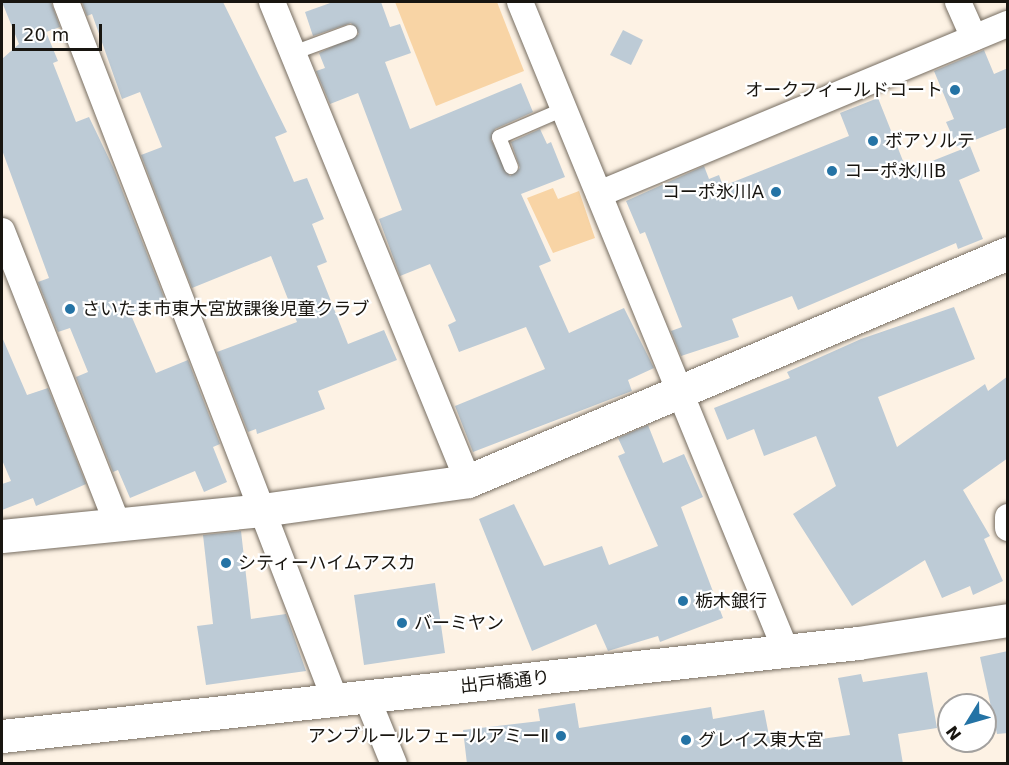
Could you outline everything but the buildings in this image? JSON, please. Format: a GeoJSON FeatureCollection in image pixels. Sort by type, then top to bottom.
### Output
{"type":"FeatureCollection","features":[{"type":"Feature","properties":{"kind":"street"},"geometry":{"type":"LineString","coordinates":[[66,2],[262,510],[351,700],[394,764]]}},
{"type":"Feature","properties":{"kind":"street"},"geometry":{"type":"LineString","coordinates":[[272,2],[468,482]]}},
{"type":"Feature","properties":{"kind":"street"},"geometry":{"type":"LineString","coordinates":[[520,2],[786,651]]}},
{"type":"Feature","properties":{"kind":"street"},"geometry":{"type":"LineString","coordinates":[[958,2],[974,38]]}},
{"type":"Feature","properties":{"kind":"street"},"geometry":{"type":"LineString","coordinates":[[599,194],[1008,24]]}},
{"type":"Feature","properties":{"kind":"street"},"geometry":{"type":"LineString","coordinates":[[2,231],[117,523]]}},
{"type":"Feature","properties":{"kind":"street"},"geometry":{"type":"LineString","coordinates":[[2,536],[262,510],[468,482],[679,388],[1008,253]]}},
{"type":"Feature","properties":{"kind":"street"},"geometry":{"type":"LineString","coordinates":[[1008,517],[1008,528]]}},
{"type":"Feature","properties":{"kind":"street","name":"出戸橋通り"},"geometry":{"type":"LineString","coordinates":[[2,736],[351,700],[786,651],[1008,620]]}},
{"type":"Feature","properties":{"kind":"lane"},"geometry":{"type":"LineString","coordinates":[[293,53],[350,32]]}},
{"type":"Feature","properties":{"kind":"lane"},"geometry":{"type":"LineString","coordinates":[[511,167],[499,137],[564,110]]}},
{"type":"Feature","properties":{"kind":"shaded area"},"geometry":{"type":"Polygon","coordinates":[[[395,2],[497,2],[524,71],[436,106],[395,2]]]}},
{"type":"Feature","properties":{"kind":"shaded area"},"geometry":{"type":"Polygon","coordinates":[[[553,188],[558,199],[579,191],[595,238],[553,253],[527,198],[553,188]]]}},
{"type":"Feature","properties":{"kind":"place","name":"オークフィールドコート"},"geometry":{"type":"Point","coordinates":[955,90]}},
{"type":"Feature","properties":{"kind":"place","name":"ボアソルテ"},"geometry":{"type":"Point","coordinates":[873,141]}},
{"type":"Feature","properties":{"kind":"place","name":"コーポ氷川B"},"geometry":{"type":"Point","coordinates":[832,171]}},
{"type":"Feature","properties":{"kind":"place","name":"コーポ氷川A"},"geometry":{"type":"Point","coordinates":[776,192]}},
{"type":"Feature","properties":{"kind":"place","name":"さいたま市東大宮放課後児童クラブ"},"geometry":{"type":"Point","coordinates":[70,309]}},
{"type":"Feature","properties":{"kind":"place","name":"シティーハイムアスカ"},"geometry":{"type":"Point","coordinates":[226,563]}},
{"type":"Feature","properties":{"kind":"place","name":"栃木銀行"},"geometry":{"type":"Point","coordinates":[683,601]}},
{"type":"Feature","properties":{"kind":"place","name":"バーミヤン"},"geometry":{"type":"Point","coordinates":[402,623]}},
{"type":"Feature","properties":{"kind":"place","name":"アンブルールフェールアミーⅡ"},"geometry":{"type":"Point","coordinates":[561,736]}},
{"type":"Feature","properties":{"kind":"place","name":"グレイス東大宮"},"geometry":{"type":"Point","coordinates":[686,740]}}]}
